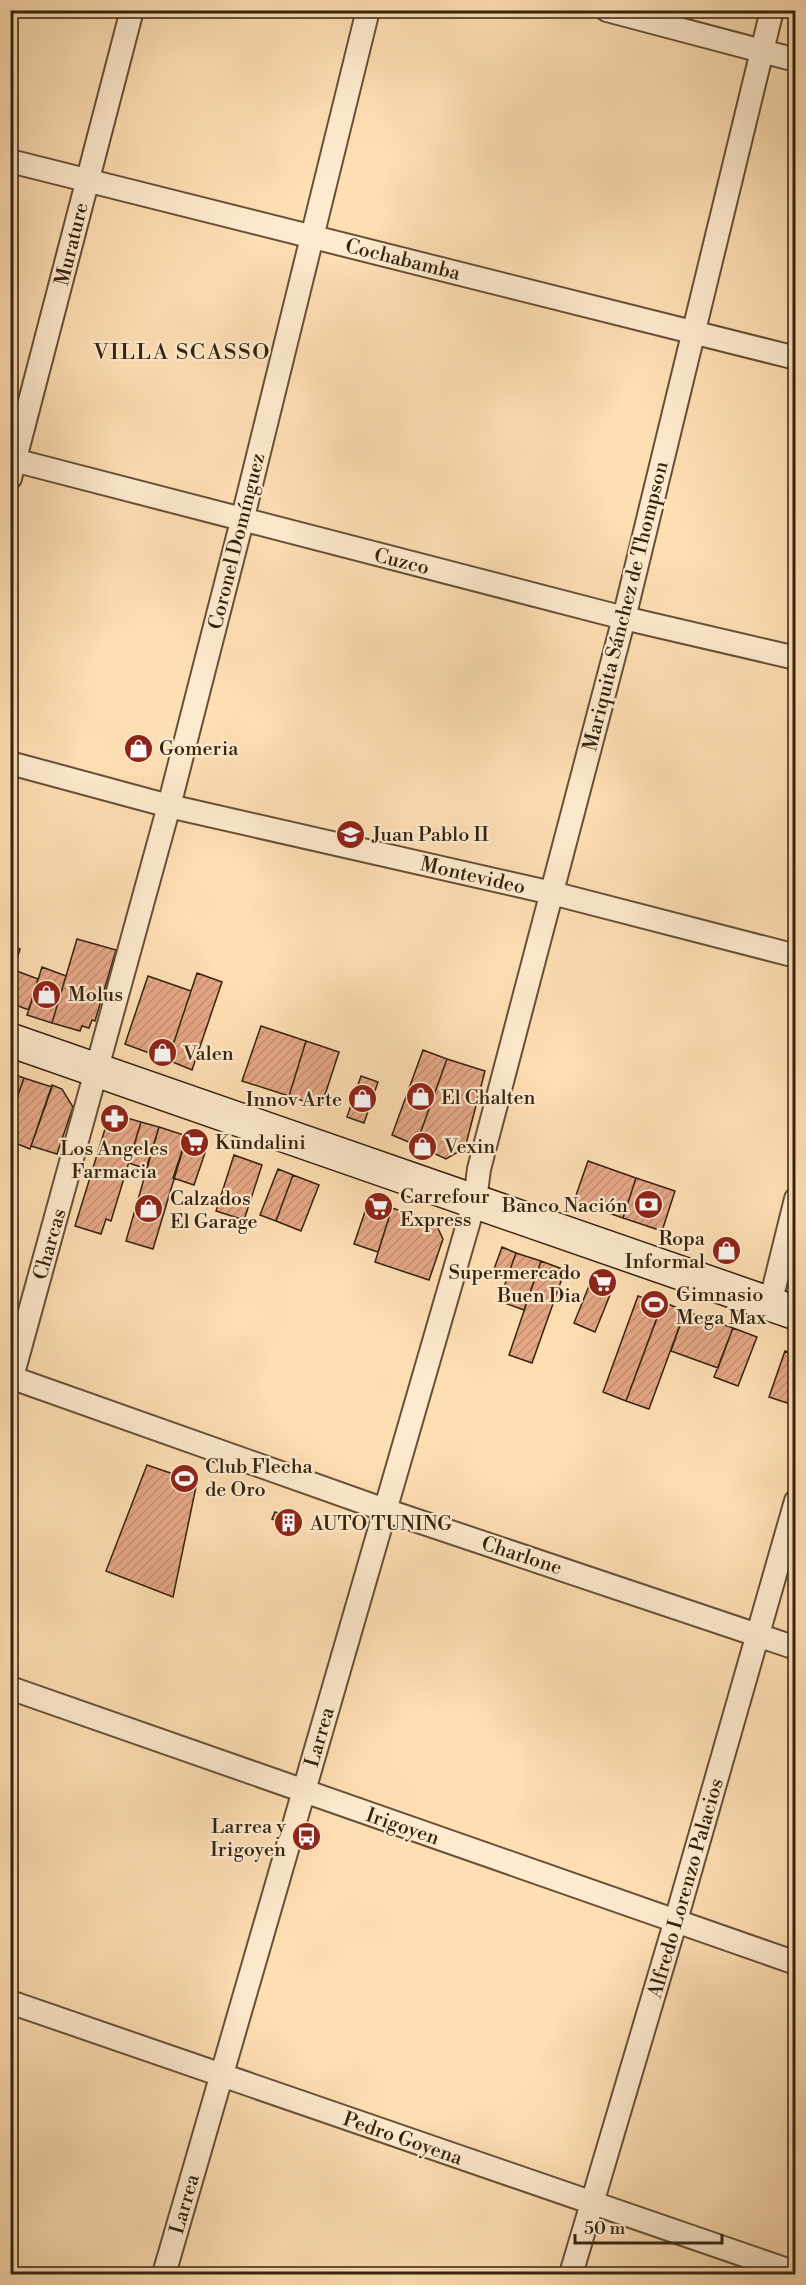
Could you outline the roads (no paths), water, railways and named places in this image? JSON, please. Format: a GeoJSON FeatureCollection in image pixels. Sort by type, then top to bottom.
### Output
{"type":"FeatureCollection","features":[{"type":"Feature","properties":{"kind":"main road"},"geometry":{"type":"LineString","coordinates":[[10,1040],[783,1309]]}},
{"type":"Feature","properties":{"kind":"street","name":"Murature"},"geometry":{"type":"LineString","coordinates":[[12,466],[132,10]]}},
{"type":"Feature","properties":{"kind":"street","name":"Coronel Domínguez"},"geometry":{"type":"LineString","coordinates":[[98,1070],[242,521],[368,10]]}},
{"type":"Feature","properties":{"kind":"street"},"geometry":{"type":"LineString","coordinates":[[607,10],[795,60]]}},
{"type":"Feature","properties":{"kind":"street","name":"Mariquita Sánchez de Thompson"},"geometry":{"type":"LineString","coordinates":[[475,1200],[479,1169],[624,618],[772,10]]}},
{"type":"Feature","properties":{"kind":"street","name":"Cochabamba"},"geometry":{"type":"LineString","coordinates":[[10,161],[795,358]]}},
{"type":"Feature","properties":{"kind":"street","name":"Cuzco"},"geometry":{"type":"LineString","coordinates":[[12,466],[242,521],[624,618],[795,658]]}},
{"type":"Feature","properties":{"kind":"street","name":"Montevideo"},"geometry":{"type":"LineString","coordinates":[[10,763],[169,806],[552,893],[795,956]]}},
{"type":"Feature","properties":{"kind":"street","name":"Charcas"},"geometry":{"type":"LineString","coordinates":[[11,1380],[98,1070]]}},
{"type":"Feature","properties":{"kind":"street"},"geometry":{"type":"LineString","coordinates":[[783,1309],[795,1199]]}},
{"type":"Feature","properties":{"kind":"street","name":"Larrea"},"geometry":{"type":"LineString","coordinates":[[164,2274],[475,1200]]}},
{"type":"Feature","properties":{"kind":"street","name":"Charlone"},"geometry":{"type":"LineString","coordinates":[[11,1380],[385,1510],[795,1648]]}},
{"type":"Feature","properties":{"kind":"street","name":"Alfredo Lorenzo Palacios"},"geometry":{"type":"LineString","coordinates":[[571,2274],[676,1920],[795,1501]]}},
{"type":"Feature","properties":{"kind":"street","name":"Irigoyen"},"geometry":{"type":"LineString","coordinates":[[10,1688],[795,1963]]}},
{"type":"Feature","properties":{"kind":"street","name":"Pedro Goyena"},"geometry":{"type":"LineString","coordinates":[[10,2002],[795,2273]]}},
{"type":"Feature","properties":{"kind":"place","name":"Gomeria"},"geometry":{"type":"Point","coordinates":[138,748]}},
{"type":"Feature","properties":{"kind":"place","name":"Juan Pablo II"},"geometry":{"type":"Point","coordinates":[351,834]}},
{"type":"Feature","properties":{"kind":"place","name":"Molus"},"geometry":{"type":"Point","coordinates":[47,994]}},
{"type":"Feature","properties":{"kind":"place","name":"Valen"},"geometry":{"type":"Point","coordinates":[162,1053]}},
{"type":"Feature","properties":{"kind":"place","name":"El Chalten"},"geometry":{"type":"Point","coordinates":[420,1097]}},
{"type":"Feature","properties":{"kind":"place","name":"Innov Arte"},"geometry":{"type":"Point","coordinates":[363,1099]}},
{"type":"Feature","properties":{"kind":"place","name":"Los Angeles Farmacia"},"geometry":{"type":"Point","coordinates":[114,1118]}},
{"type":"Feature","properties":{"kind":"place","name":"Kundalini"},"geometry":{"type":"Point","coordinates":[194,1142]}},
{"type":"Feature","properties":{"kind":"place","name":"Vexin"},"geometry":{"type":"Point","coordinates":[423,1146]}},
{"type":"Feature","properties":{"kind":"place","name":"Banco Nación"},"geometry":{"type":"Point","coordinates":[649,1205]}},
{"type":"Feature","properties":{"kind":"place","name":"Carrefour Express"},"geometry":{"type":"Point","coordinates":[379,1207]}},
{"type":"Feature","properties":{"kind":"place","name":"Calzados El Garage"},"geometry":{"type":"Point","coordinates":[149,1209]}},
{"type":"Feature","properties":{"kind":"place","name":"Ropa Informal"},"geometry":{"type":"Point","coordinates":[726,1250]}},
{"type":"Feature","properties":{"kind":"place","name":"Supermercado Buen Dia"},"geometry":{"type":"Point","coordinates":[602,1283]}},
{"type":"Feature","properties":{"kind":"place","name":"Gimnasio Mega Max"},"geometry":{"type":"Point","coordinates":[655,1305]}},
{"type":"Feature","properties":{"kind":"place","name":"Club Flecha de Oro"},"geometry":{"type":"Point","coordinates":[184,1478]}},
{"type":"Feature","properties":{"kind":"place","name":"AUTO TUNING"},"geometry":{"type":"Point","coordinates":[289,1523]}},
{"type":"Feature","properties":{"kind":"place","name":"Larrea y Irigoyen"},"geometry":{"type":"Point","coordinates":[307,1837]}},
{"type":"Feature","properties":{"kind":"district","name":"VILLA SCASSO"},"geometry":{"type":"Point","coordinates":[182,351]}}]}
